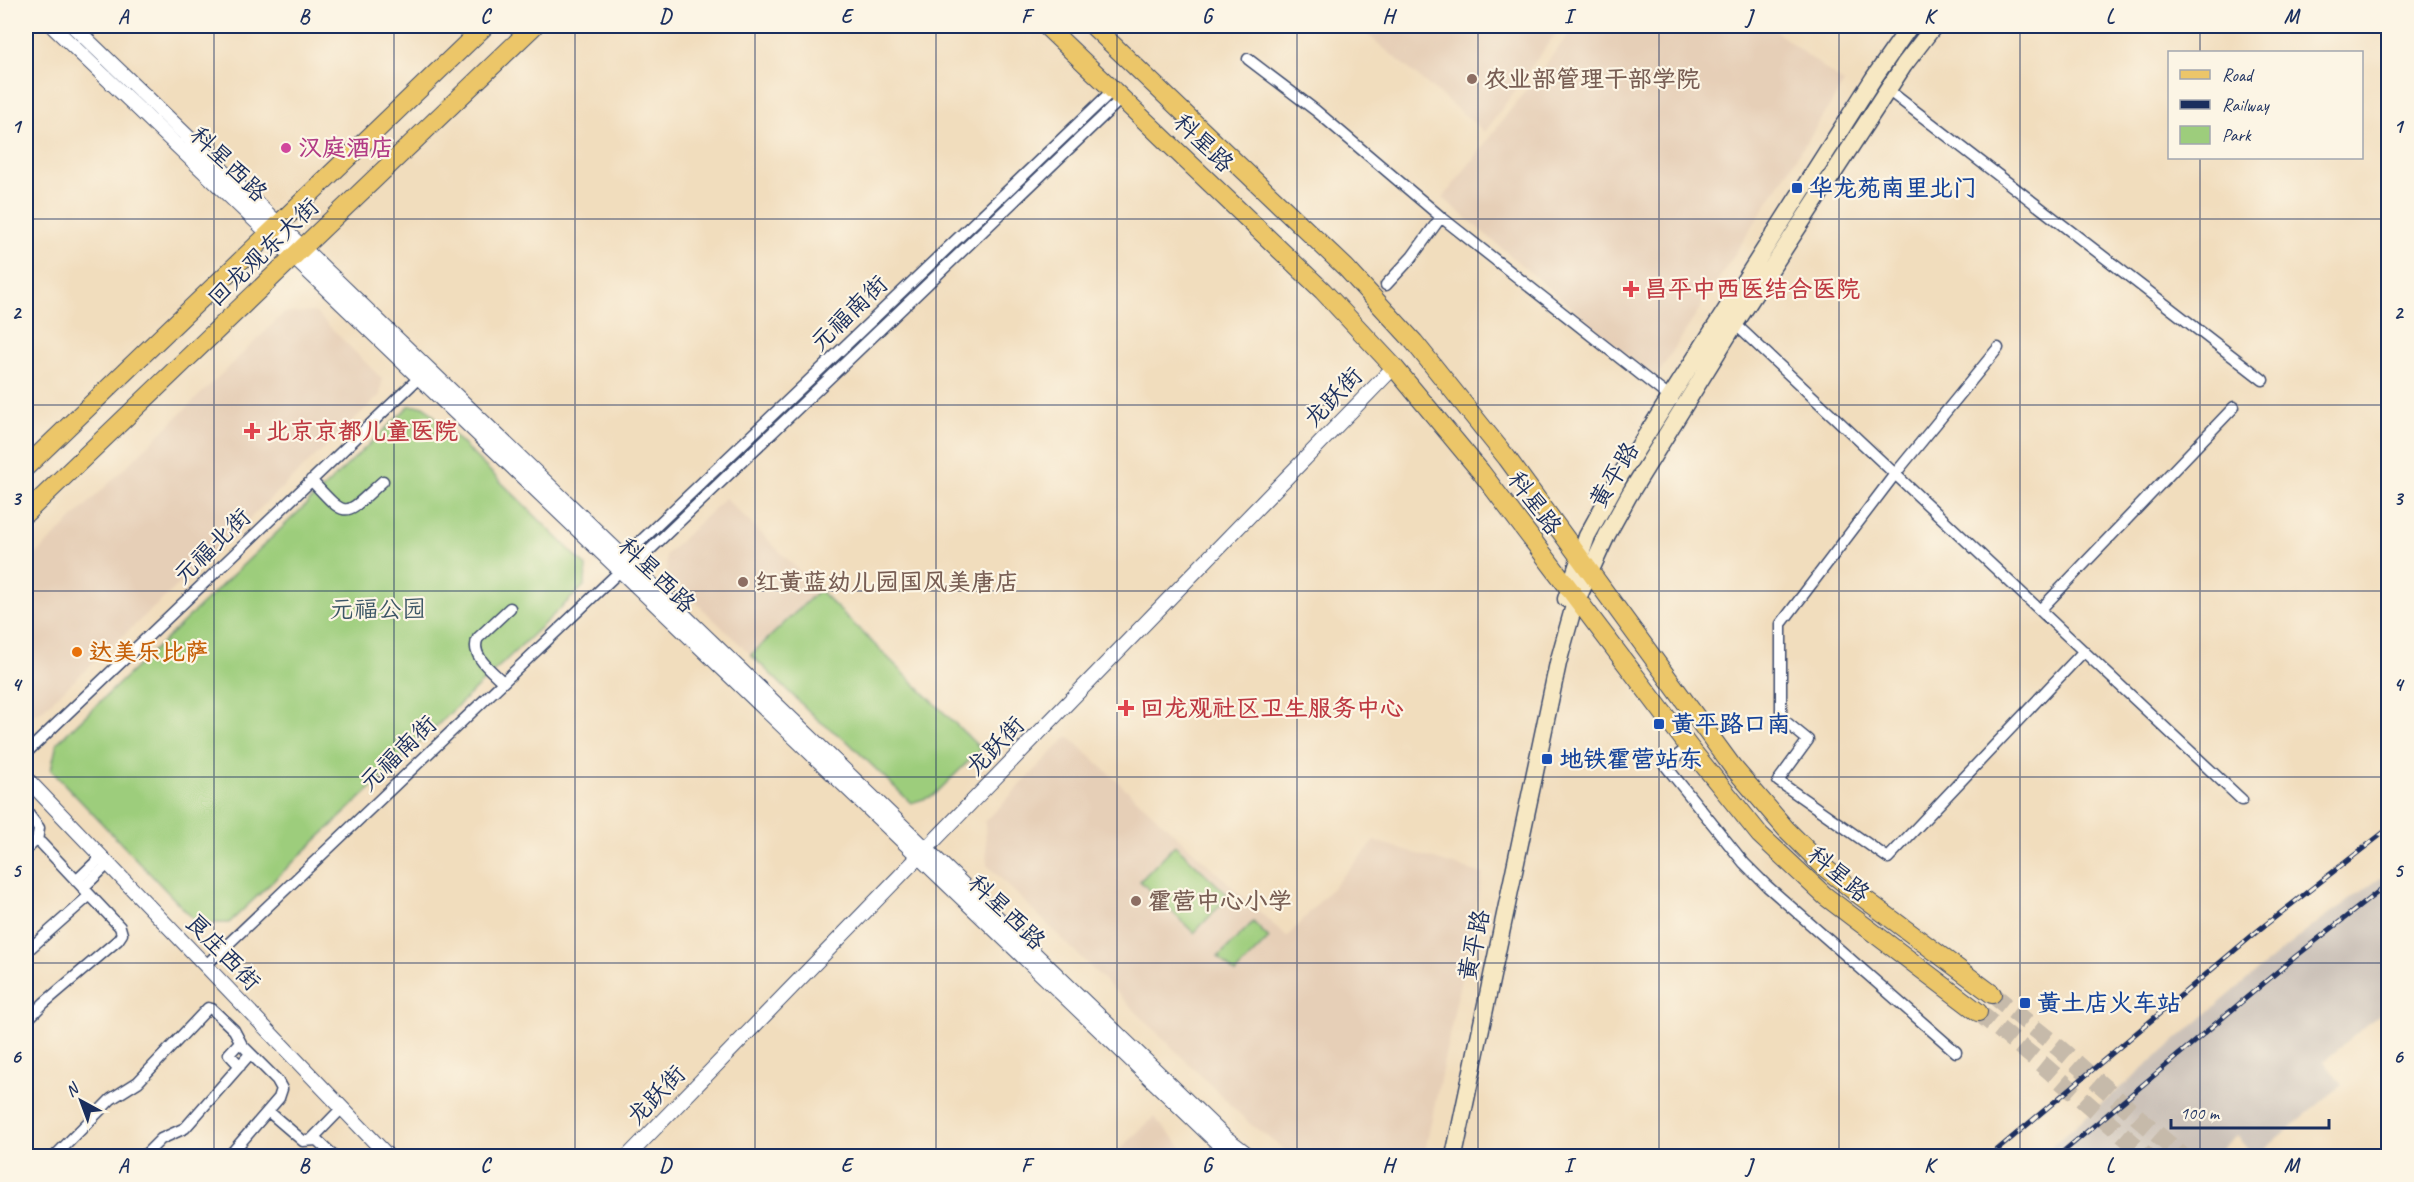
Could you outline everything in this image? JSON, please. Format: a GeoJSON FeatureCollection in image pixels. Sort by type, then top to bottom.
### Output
{"type":"FeatureCollection","features":[{"type":"Feature","properties":{"kind":"main road","name":"回龙观东大街"},"geometry":{"type":"LineString","coordinates":[[26,467],[485,26]]}},
{"type":"Feature","properties":{"kind":"main road","name":"回龙观东大街"},"geometry":{"type":"LineString","coordinates":[[26,513],[534,26]]}},
{"type":"Feature","properties":{"kind":"main road","name":"科星路"},"geometry":{"type":"LineString","coordinates":[[1046,26],[1323,291],[1394,367],[1475,465],[1689,747],[1752,826],[1811,884],[1978,1012]]}},
{"type":"Feature","properties":{"kind":"main road","name":"科星路"},"geometry":{"type":"LineString","coordinates":[[1093,26],[1346,268],[1383,307],[1479,421],[1732,766],[1786,829],[1825,868],[1992,994]]}},
{"type":"Feature","properties":{"kind":"main road","name":"黄平路"},"geometry":{"type":"LineString","coordinates":[[1447,1156],[1573,593],[1590,570],[1629,495],[1736,324],[1929,31],[1911,26],[1873,79],[1669,397],[1609,495],[1579,555],[1573,593],[1454,1156]]}},
{"type":"Feature","properties":{"kind":"street","name":"科星西路"},"geometry":{"type":"LineString","coordinates":[[52,26],[274,228]]}},
{"type":"Feature","properties":{"kind":"street","name":"科星西路"},"geometry":{"type":"LineString","coordinates":[[73,26],[298,252],[626,564],[1231,1156]]}},
{"type":"Feature","properties":{"kind":"street"},"geometry":{"type":"LineString","coordinates":[[1248,59],[1315,110],[1441,217],[1683,408]]}},
{"type":"Feature","properties":{"kind":"street"},"geometry":{"type":"LineString","coordinates":[[1888,90],[2263,380]]}},
{"type":"Feature","properties":{"kind":"street","name":"元福南街"},"geometry":{"type":"LineString","coordinates":[[206,966],[1118,94]]}},
{"type":"Feature","properties":{"kind":"street"},"geometry":{"type":"LineString","coordinates":[[1386,285],[1412,257],[1441,217]]}},
{"type":"Feature","properties":{"kind":"street"},"geometry":{"type":"LineString","coordinates":[[1722,313],[2242,800]]}},
{"type":"Feature","properties":{"kind":"street"},"geometry":{"type":"LineString","coordinates":[[1998,348],[1895,474],[1781,624],[1780,718],[1808,740],[1778,781],[1888,858],[2084,651]]}},
{"type":"Feature","properties":{"kind":"street","name":"龙跃街"},"geometry":{"type":"LineString","coordinates":[[628,1156],[1394,367]]}},
{"type":"Feature","properties":{"kind":"street","name":"元福北街"},"geometry":{"type":"LineString","coordinates":[[26,753],[424,373]]}},
{"type":"Feature","properties":{"kind":"street"},"geometry":{"type":"LineString","coordinates":[[2040,610],[2234,407]]}},
{"type":"Feature","properties":{"kind":"street"},"geometry":{"type":"LineString","coordinates":[[311,480],[337,508],[345,510],[353,508],[383,481]]}},
{"type":"Feature","properties":{"kind":"street"},"geometry":{"type":"LineString","coordinates":[[503,682],[478,655],[475,644],[478,638],[510,608]]}},
{"type":"Feature","properties":{"kind":"street"},"geometry":{"type":"LineString","coordinates":[[1689,747],[1665,765],[1744,863],[1797,913],[1956,1052]]}},
{"type":"Feature","properties":{"kind":"street","name":"良庄西街"},"geometry":{"type":"LineString","coordinates":[[26,778],[388,1156]]}},
{"type":"Feature","properties":{"kind":"street"},"geometry":{"type":"LineString","coordinates":[[26,811],[38,825],[37,841],[26,850]]}},
{"type":"Feature","properties":{"kind":"street"},"geometry":{"type":"LineString","coordinates":[[26,1021],[122,936],[120,927],[37,841]]}},
{"type":"Feature","properties":{"kind":"street","name":"科星西路"},"geometry":{"type":"LineString","coordinates":[[922,853],[1248,1156]]}},
{"type":"Feature","properties":{"kind":"street"},"geometry":{"type":"LineString","coordinates":[[26,952],[105,861]]}},
{"type":"Feature","properties":{"kind":"street"},"geometry":{"type":"LineString","coordinates":[[55,1156],[111,1099],[138,1082],[206,1008],[212,1009],[227,1023],[240,1042],[282,1087],[280,1095],[268,1111],[229,1156]]}},
{"type":"Feature","properties":{"kind":"street"},"geometry":{"type":"LineString","coordinates":[[240,1042],[229,1054],[240,1066]]}},
{"type":"Feature","properties":{"kind":"street"},"geometry":{"type":"LineString","coordinates":[[144,1156],[161,1139],[185,1128],[250,1053]]}},
{"type":"Feature","properties":{"kind":"street"},"geometry":{"type":"LineString","coordinates":[[268,1111],[301,1140],[315,1141],[331,1155]]}},
{"type":"Feature","properties":{"kind":"street"},"geometry":{"type":"LineString","coordinates":[[315,1141],[344,1111]]}},
{"type":"Feature","properties":{"kind":"shaded area","name":"农业部管理干部学院"},"geometry":{"type":"Polygon","coordinates":[[[1357,26],[1561,26],[1485,132],[1357,26]]]}},
{"type":"Feature","properties":{"kind":"shaded area","name":"昌平中西医结合医院"},"geometry":{"type":"Polygon","coordinates":[[[1575,26],[1769,26],[1844,83],[1655,379],[1443,198],[1575,26]]]}},
{"type":"Feature","properties":{"kind":"shaded area"},"geometry":{"type":"Polygon","coordinates":[[[315,312],[382,379],[380,395],[40,712],[26,714],[26,564],[284,313],[315,312]]]}},
{"type":"Feature","properties":{"kind":"shaded area","name":"红黄蓝幼儿园国风美唐店"},"geometry":{"type":"Polygon","coordinates":[[[725,498],[819,590],[751,655],[667,575],[666,555],[725,498]]]}},
{"type":"Feature","properties":{"kind":"shaded area"},"geometry":{"type":"Polygon","coordinates":[[[1068,736],[1287,937],[1375,841],[1483,874],[1424,1156],[1293,1156],[1250,1124],[987,865],[985,822],[1068,736]]]}},
{"type":"Feature","properties":{"kind":"shaded area"},"geometry":{"type":"Polygon","coordinates":[[[2388,873],[2388,1007],[2324,1061],[2342,1085],[2255,1156],[2237,1136],[2211,1156],[2040,1156],[2269,961],[2326,916],[2388,873]]]}},
{"type":"Feature","properties":{"kind":"shaded area"},"geometry":{"type":"Polygon","coordinates":[[[1154,1117],[1190,1156],[1113,1156],[1154,1117]]]}},
{"type":"Feature","properties":{"kind":"green space","name":"元福公园"},"geometry":{"type":"Polygon","coordinates":[[[409,406],[424,406],[586,566],[585,585],[229,923],[197,923],[51,770],[57,743],[409,406]]]}},
{"type":"Feature","properties":{"kind":"green space"},"geometry":{"type":"Polygon","coordinates":[[[819,590],[981,749],[933,796],[911,803],[848,742],[818,720],[751,655],[819,590]]]}},
{"type":"Feature","properties":{"kind":"green space"},"geometry":{"type":"Polygon","coordinates":[[[1175,845],[1229,896],[1194,933],[1140,881],[1175,845]]]}},
{"type":"Feature","properties":{"kind":"green space"},"geometry":{"type":"Polygon","coordinates":[[[1253,922],[1269,938],[1235,973],[1218,957],[1253,922]]]}},
{"type":"Feature","properties":{"kind":"tunnel"},"geometry":{"type":"LineString","coordinates":[[1992,994],[2060,1049],[2182,1156]]}},
{"type":"Feature","properties":{"kind":"tunnel"},"geometry":{"type":"LineString","coordinates":[[1978,1012],[2043,1065],[2147,1156]]}},
{"type":"Feature","properties":{"kind":"railway"},"geometry":{"type":"LineString","coordinates":[[1990,1156],[2260,929],[2388,829]]}},
{"type":"Feature","properties":{"kind":"railway"},"geometry":{"type":"LineString","coordinates":[[2058,1156],[2295,957],[2388,884]]}},
{"type":"Feature","properties":{"kind":"place","name":"农业部管理干部学院"},"geometry":{"type":"Point","coordinates":[1472,79]}},
{"type":"Feature","properties":{"kind":"place","name":"汉庭酒店"},"geometry":{"type":"Point","coordinates":[286,148]}},
{"type":"Feature","properties":{"kind":"place","name":"华龙苑南里北门"},"geometry":{"type":"Point","coordinates":[1797,188]}},
{"type":"Feature","properties":{"kind":"place","name":"昌平中西医结合医院"},"geometry":{"type":"Point","coordinates":[1631,289]}},
{"type":"Feature","properties":{"kind":"place","name":"北京京都儿童医院"},"geometry":{"type":"Point","coordinates":[252,431]}},
{"type":"Feature","properties":{"kind":"place","name":"红黄蓝幼儿园国风美唐店"},"geometry":{"type":"Point","coordinates":[743,582]}},
{"type":"Feature","properties":{"kind":"place","name":"达美乐比萨"},"geometry":{"type":"Point","coordinates":[77,652]}},
{"type":"Feature","properties":{"kind":"place","name":"回龙观社区卫生服务中心"},"geometry":{"type":"Point","coordinates":[1126,708]}},
{"type":"Feature","properties":{"kind":"place","name":"黄平路口南"},"geometry":{"type":"Point","coordinates":[1659,724]}},
{"type":"Feature","properties":{"kind":"place","name":"地铁霍营站东"},"geometry":{"type":"Point","coordinates":[1547,759]}},
{"type":"Feature","properties":{"kind":"place","name":"霍营中心小学"},"geometry":{"type":"Point","coordinates":[1136,901]}},
{"type":"Feature","properties":{"kind":"place","name":"黄土店火车站"},"geometry":{"type":"Point","coordinates":[2025,1003]}}]}
